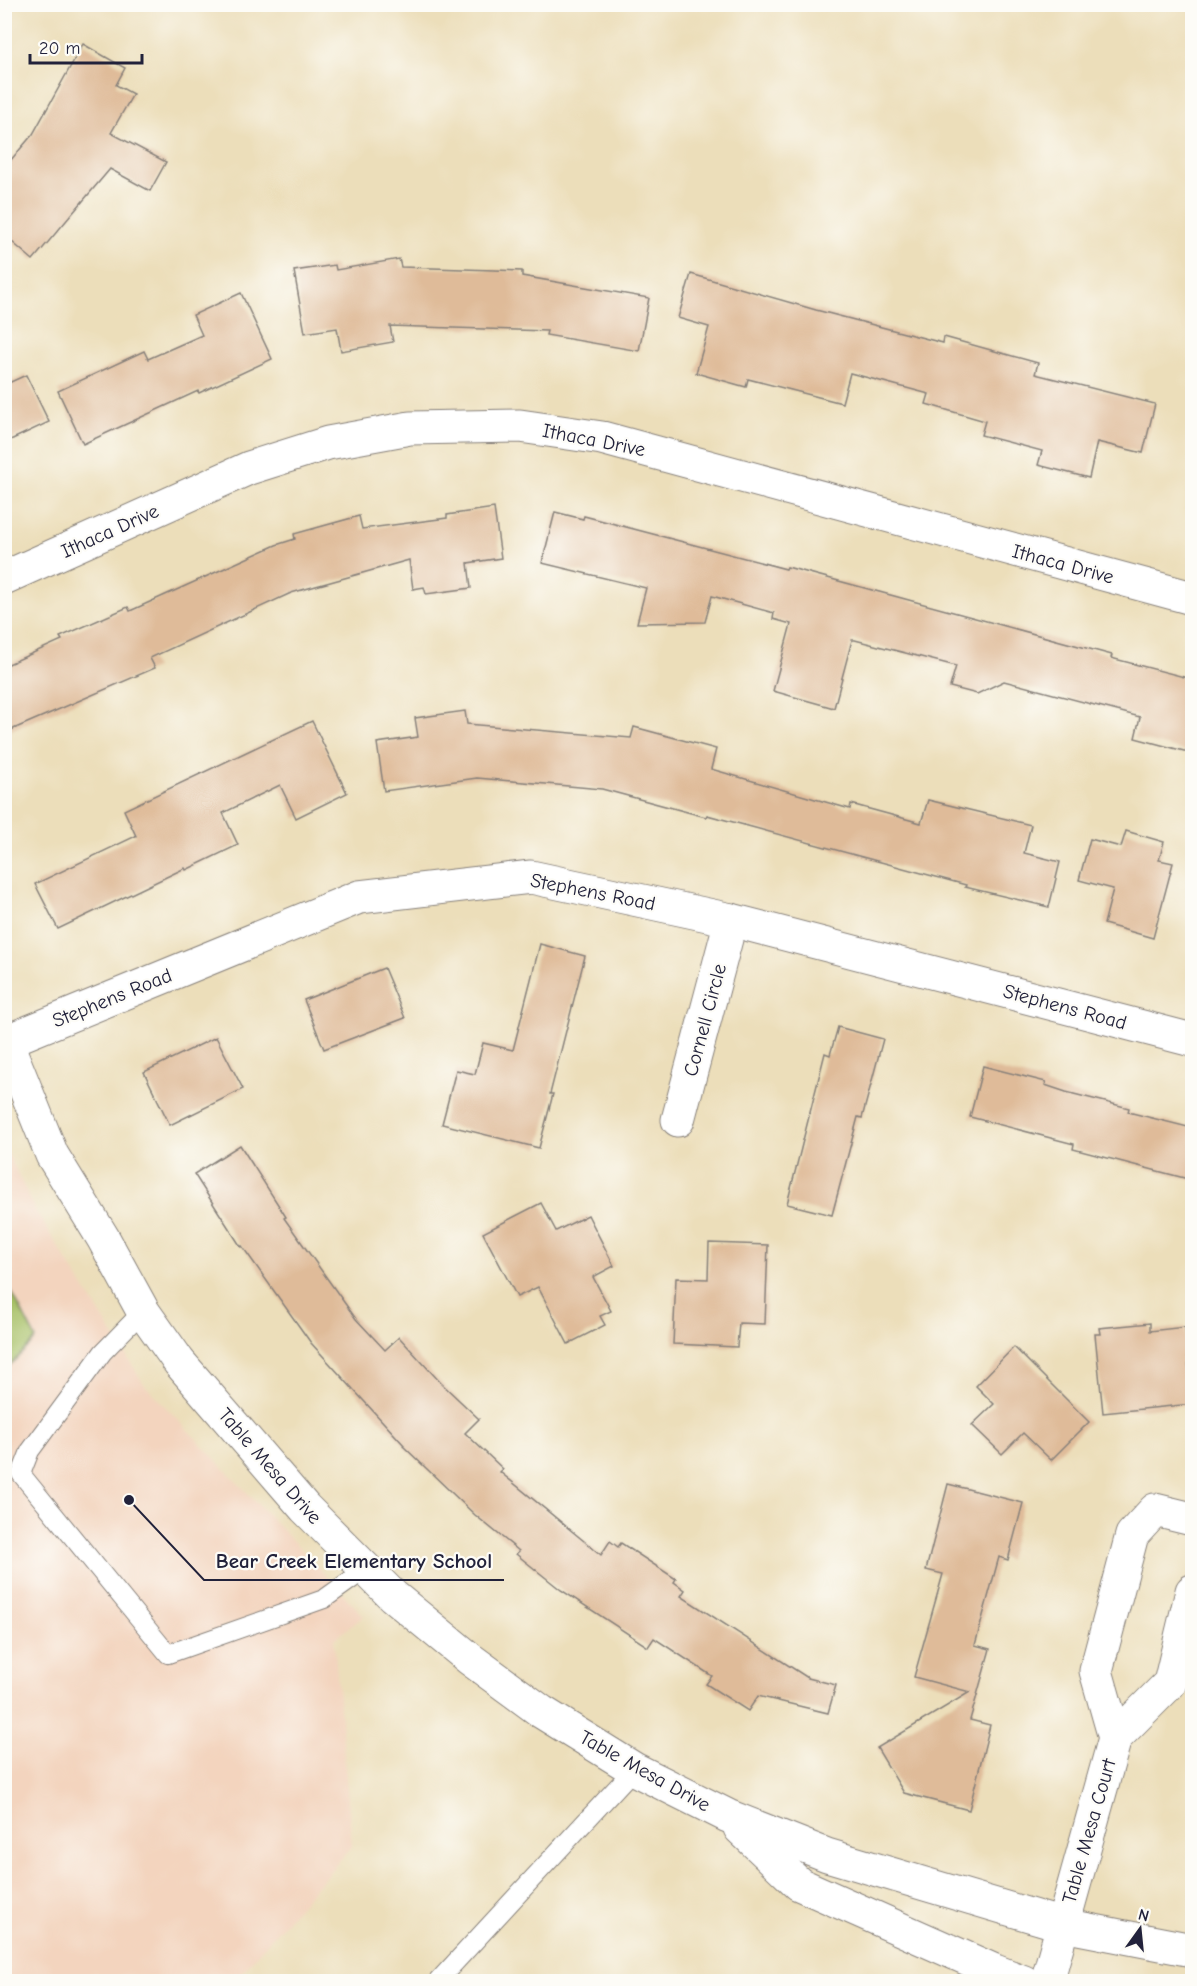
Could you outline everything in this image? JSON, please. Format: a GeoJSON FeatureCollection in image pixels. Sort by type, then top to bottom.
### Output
{"type":"FeatureCollection","features":[{"type":"Feature","properties":{"kind":"street","name":"Ithaca Drive"},"geometry":{"type":"LineString","coordinates":[[4,578],[249,468],[328,443],[410,428],[520,426],[602,438],[1192,598]]}},
{"type":"Feature","properties":{"kind":"street","name":"Stephens Road"},"geometry":{"type":"LineString","coordinates":[[5,1040],[359,897],[531,877],[730,920],[1192,1040]]}},
{"type":"Feature","properties":{"kind":"street","name":"Cornell Circle"},"geometry":{"type":"LineString","coordinates":[[678,1120],[730,920]]}},
{"type":"Feature","properties":{"kind":"street","name":"Table Mesa Drive"},"geometry":{"type":"LineString","coordinates":[[5,1040],[52,1155],[103,1238],[143,1311],[179,1362],[290,1490],[366,1569],[393,1596],[470,1659],[542,1712],[634,1769],[728,1816],[827,1855],[1063,1925],[1192,1950]]}},
{"type":"Feature","properties":{"kind":"street","name":"Table Mesa Court"},"geometry":{"type":"LineString","coordinates":[[1115,1738],[1095,1671],[1132,1535],[1155,1510],[1192,1519]]}},
{"type":"Feature","properties":{"kind":"street","name":"Table Mesa Court"},"geometry":{"type":"LineString","coordinates":[[1047,1982],[1115,1738],[1170,1683],[1192,1591]]}},
{"type":"Feature","properties":{"kind":"street","name":"Table Mesa Drive"},"geometry":{"type":"LineString","coordinates":[[728,1816],[799,1884],[1024,1982]]}},
{"type":"Feature","properties":{"kind":"lane"},"geometry":{"type":"LineString","coordinates":[[143,1311],[103,1352],[30,1451],[21,1474],[168,1654],[316,1603],[366,1569]]}},
{"type":"Feature","properties":{"kind":"lane"},"geometry":{"type":"LineString","coordinates":[[437,1982],[634,1769]]}},
{"type":"Feature","properties":{"kind":"shaded area"},"geometry":{"type":"Polygon","coordinates":[[[4,1145],[34,1208],[144,1384],[364,1616],[334,1639],[352,1846],[234,1981],[5,1981],[4,1145]]]}},
{"type":"Feature","properties":{"kind":"green space"},"geometry":{"type":"Polygon","coordinates":[[[4,1277],[36,1339],[5,1370],[4,1370],[4,1277]]]}},
{"type":"Feature","properties":{"kind":"building"},"geometry":{"type":"Polygon","coordinates":[[[83,44],[125,68],[116,85],[133,94],[111,133],[166,162],[150,191],[110,169],[33,260],[4,235],[4,168],[33,134],[83,44]]]}},
{"type":"Feature","properties":{"kind":"building"},"geometry":{"type":"Polygon","coordinates":[[[399,259],[401,267],[522,271],[522,276],[649,298],[639,351],[546,335],[547,331],[390,326],[393,342],[341,351],[337,328],[305,333],[294,271],[335,265],[336,270],[399,259]]]}},
{"type":"Feature","properties":{"kind":"building"},"geometry":{"type":"Polygon","coordinates":[[[691,274],[943,343],[944,337],[1038,363],[1035,374],[1155,404],[1143,453],[1097,442],[1089,478],[1038,465],[1042,451],[981,435],[985,421],[926,404],[929,394],[850,373],[842,403],[748,379],[746,387],[696,373],[709,327],[678,318],[691,274]]]}},
{"type":"Feature","properties":{"kind":"building"},"geometry":{"type":"Polygon","coordinates":[[[241,293],[272,359],[83,444],[58,391],[144,351],[148,359],[202,335],[193,315],[241,293]]]}},
{"type":"Feature","properties":{"kind":"building"},"geometry":{"type":"Polygon","coordinates":[[[26,375],[49,422],[4,443],[4,385],[26,375]]]}},
{"type":"Feature","properties":{"kind":"building"},"geometry":{"type":"Polygon","coordinates":[[[494,508],[501,558],[468,563],[471,588],[426,594],[424,587],[413,589],[409,560],[291,593],[150,658],[155,668],[4,733],[4,666],[62,640],[60,637],[128,607],[130,611],[276,545],[295,539],[294,534],[359,516],[362,529],[447,518],[447,515],[494,508]]]}},
{"type":"Feature","properties":{"kind":"building"},"geometry":{"type":"Polygon","coordinates":[[[555,512],[583,519],[584,516],[786,569],[787,567],[1112,655],[1111,658],[1192,679],[1192,735],[1188,752],[1135,738],[1140,717],[1004,681],[977,694],[950,687],[956,666],[855,640],[852,640],[834,708],[773,691],[791,624],[773,619],[774,613],[712,596],[705,622],[637,623],[646,588],[542,563],[555,512]]]}},
{"type":"Feature","properties":{"kind":"building"},"geometry":{"type":"Polygon","coordinates":[[[465,711],[467,724],[631,738],[634,727],[716,749],[711,769],[850,809],[851,804],[921,823],[928,800],[1031,825],[1024,853],[1060,862],[1049,907],[965,887],[966,885],[707,815],[706,817],[602,789],[477,778],[384,791],[377,743],[418,737],[415,718],[465,711]]]}},
{"type":"Feature","properties":{"kind":"building"},"geometry":{"type":"Polygon","coordinates":[[[312,721],[347,793],[296,818],[280,785],[223,813],[238,845],[58,929],[35,884],[136,836],[124,810],[312,721]]]}},
{"type":"Feature","properties":{"kind":"building"},"geometry":{"type":"Polygon","coordinates":[[[1126,831],[1164,842],[1159,860],[1173,863],[1153,938],[1104,924],[1113,889],[1079,880],[1090,839],[1121,847],[1126,831]]]}},
{"type":"Feature","properties":{"kind":"building"},"geometry":{"type":"Polygon","coordinates":[[[540,944],[585,956],[550,1094],[553,1094],[539,1148],[442,1124],[456,1070],[475,1074],[483,1043],[513,1050],[540,944]]]}},
{"type":"Feature","properties":{"kind":"building"},"geometry":{"type":"Polygon","coordinates":[[[384,968],[405,1018],[324,1049],[304,1000],[384,968]]]}},
{"type":"Feature","properties":{"kind":"building"},"geometry":{"type":"Polygon","coordinates":[[[838,1027],[883,1039],[862,1118],[858,1117],[832,1215],[787,1204],[825,1053],[830,1055],[838,1027]]]}},
{"type":"Feature","properties":{"kind":"building"},"geometry":{"type":"Polygon","coordinates":[[[216,1037],[243,1089],[170,1125],[144,1072],[216,1037]]]}},
{"type":"Feature","properties":{"kind":"building"},"geometry":{"type":"Polygon","coordinates":[[[983,1066],[1046,1082],[1045,1085],[1066,1092],[1129,1108],[1128,1112],[1192,1128],[1192,1180],[1073,1149],[1074,1144],[970,1117],[983,1066]]]}},
{"type":"Feature","properties":{"kind":"building"},"geometry":{"type":"Polygon","coordinates":[[[240,1145],[286,1217],[284,1218],[356,1319],[385,1350],[399,1337],[441,1383],[479,1419],[465,1433],[503,1469],[500,1472],[601,1555],[610,1541],[618,1547],[621,1543],[676,1579],[674,1582],[685,1590],[681,1596],[808,1678],[836,1685],[828,1713],[758,1696],[748,1711],[706,1684],[712,1676],[654,1638],[648,1647],[561,1590],[516,1554],[519,1551],[475,1515],[403,1446],[311,1343],[241,1247],[194,1174],[240,1145]]]}},
{"type":"Feature","properties":{"kind":"building"},"geometry":{"type":"Polygon","coordinates":[[[541,1203],[556,1231],[588,1215],[614,1266],[593,1277],[611,1311],[600,1316],[605,1325],[568,1344],[538,1287],[517,1297],[483,1233],[541,1203]]]}},
{"type":"Feature","properties":{"kind":"building"},"geometry":{"type":"Polygon","coordinates":[[[709,1243],[768,1245],[765,1324],[739,1323],[737,1347],[673,1344],[676,1278],[708,1279],[709,1243]]]}},
{"type":"Feature","properties":{"kind":"building"},"geometry":{"type":"Polygon","coordinates":[[[1150,1323],[1150,1331],[1185,1327],[1192,1404],[1103,1413],[1095,1334],[1100,1334],[1099,1328],[1150,1323]]]}},
{"type":"Feature","properties":{"kind":"building"},"geometry":{"type":"Polygon","coordinates":[[[1014,1347],[1089,1422],[1051,1460],[1023,1433],[1002,1454],[972,1425],[994,1404],[976,1386],[1014,1347]]]}},
{"type":"Feature","properties":{"kind":"building"},"geometry":{"type":"Polygon","coordinates":[[[948,1484],[1023,1503],[1008,1560],[999,1557],[975,1645],[990,1649],[970,1720],[990,1725],[969,1810],[904,1793],[877,1748],[970,1692],[914,1677],[943,1574],[926,1570],[948,1484]]]}},
{"type":"Feature","properties":{"kind":"place","name":"Bear Creek Elementary School"},"geometry":{"type":"Point","coordinates":[129,1500]}}]}
